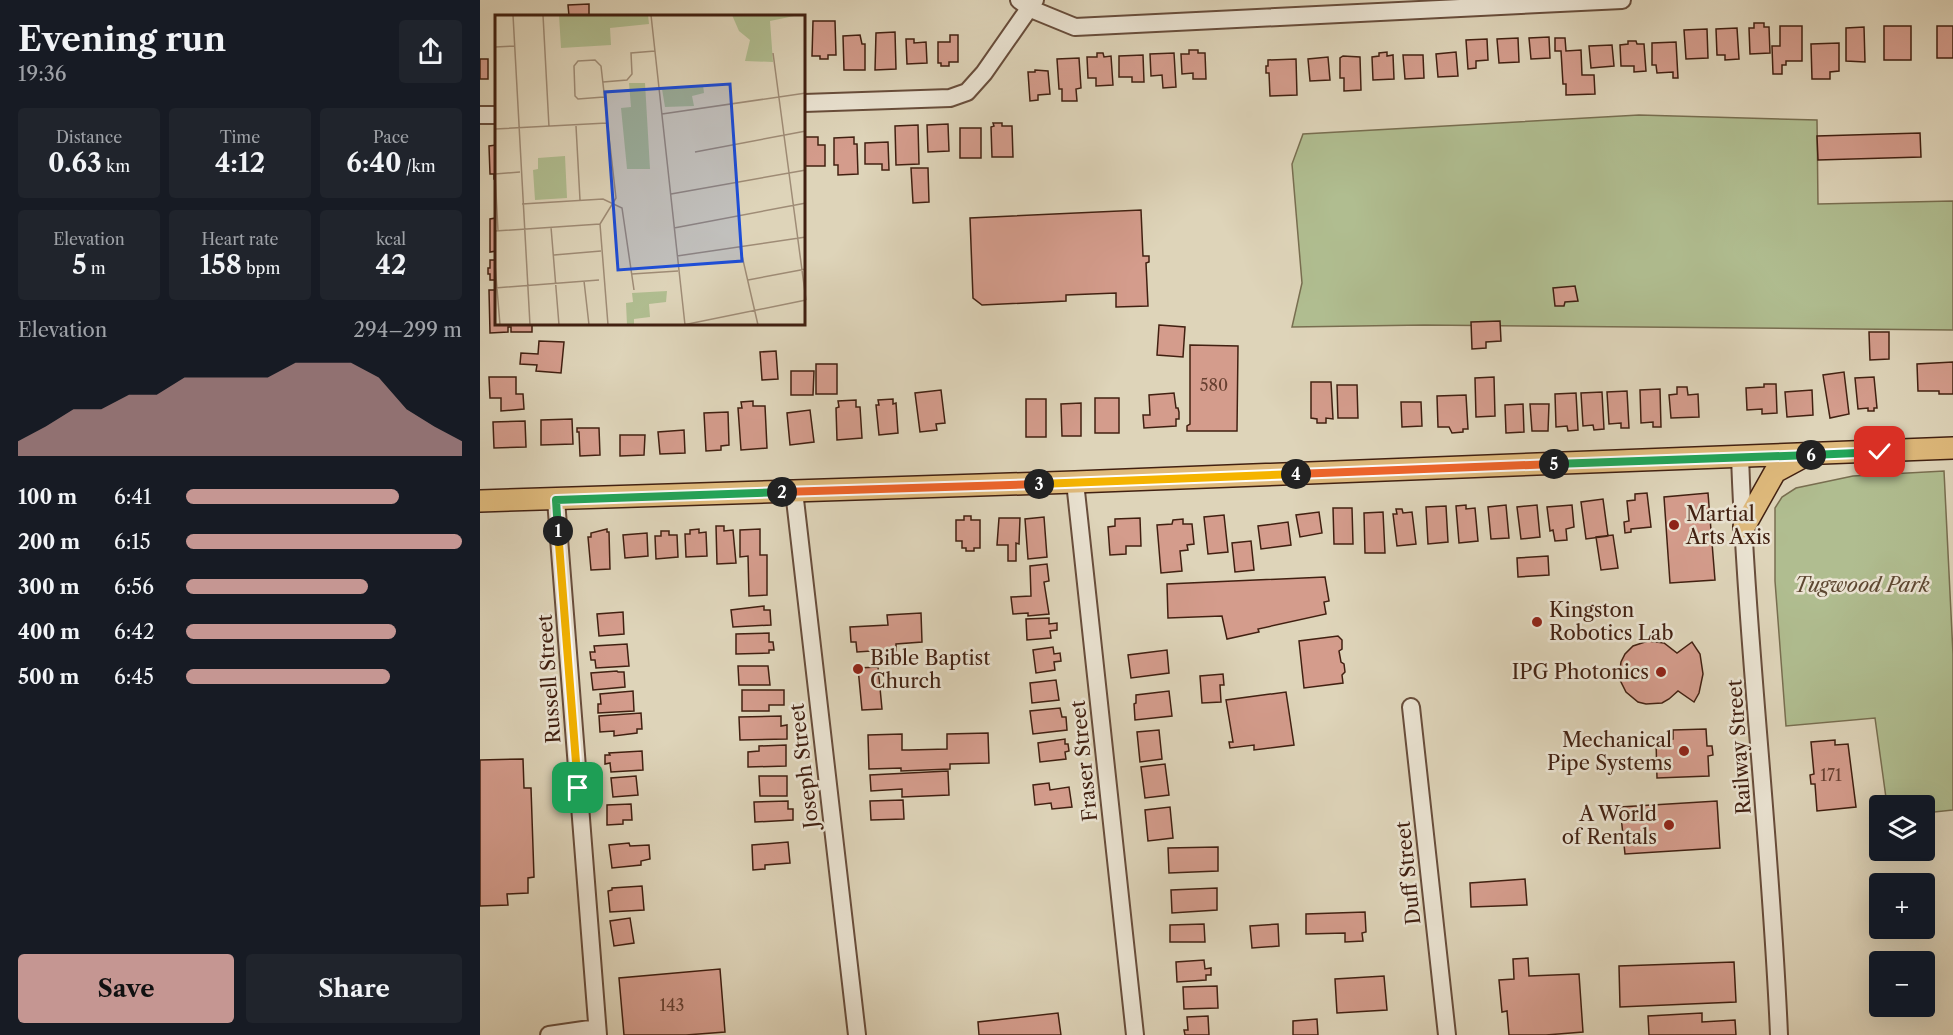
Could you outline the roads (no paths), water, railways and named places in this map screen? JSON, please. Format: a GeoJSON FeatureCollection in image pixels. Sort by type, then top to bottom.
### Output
{"type":"FeatureCollection","features":[{"type":"Feature","properties":{"kind":"main road"},"geometry":{"type":"LineString","coordinates":[[480,501],[1075,482],[1953,448]]}},
{"type":"Feature","properties":{"kind":"main road"},"geometry":{"type":"LineString","coordinates":[[1743,527],[1775,472],[1807,455]]}},
{"type":"Feature","properties":{"kind":"street"},"geometry":{"type":"LineString","coordinates":[[806,103],[950,98],[967,92],[984,73],[1028,3],[1075,27],[1490,3],[1622,0]]}},
{"type":"Feature","properties":{"kind":"street"},"geometry":{"type":"LineString","coordinates":[[480,116],[495,115]]}},
{"type":"Feature","properties":{"kind":"street","name":"Railway Street"},"geometry":{"type":"LineString","coordinates":[[1740,457],[1743,527],[1775,940],[1779,1035]]}},
{"type":"Feature","properties":{"kind":"street","name":"Fraser Street"},"geometry":{"type":"LineString","coordinates":[[1075,482],[1136,1035]]}},
{"type":"Feature","properties":{"kind":"street","name":"Joseph Street"},"geometry":{"type":"LineString","coordinates":[[794,491],[857,1035]]}},
{"type":"Feature","properties":{"kind":"street","name":"Russell Street"},"geometry":{"type":"LineString","coordinates":[[556,500],[597,1031]]}},
{"type":"Feature","properties":{"kind":"street","name":"Duff Street"},"geometry":{"type":"LineString","coordinates":[[1411,707],[1447,1035]]}},
{"type":"Feature","properties":{"kind":"street"},"geometry":{"type":"LineString","coordinates":[[549,1035],[597,1031]]}},
{"type":"Feature","properties":{"kind":"place","name":"Martial Arts Axis"},"geometry":{"type":"Point","coordinates":[1674,525]}},
{"type":"Feature","properties":{"kind":"place","name":"Kingston Robotics Lab"},"geometry":{"type":"Point","coordinates":[1537,622]}},
{"type":"Feature","properties":{"kind":"place","name":"Bible Baptist Church"},"geometry":{"type":"Point","coordinates":[858,669]}},
{"type":"Feature","properties":{"kind":"place","name":"IPG Photonics"},"geometry":{"type":"Point","coordinates":[1661,672]}},
{"type":"Feature","properties":{"kind":"place","name":"Mechanical Pipe Systems"},"geometry":{"type":"Point","coordinates":[1684,751]}},
{"type":"Feature","properties":{"kind":"place","name":"A World of Rentals"},"geometry":{"type":"Point","coordinates":[1669,825]}},
{"type":"Feature","properties":{"kind":"park label","name":"Tugwood Park"},"geometry":{"type":"Point","coordinates":[1862,585]}}]}
